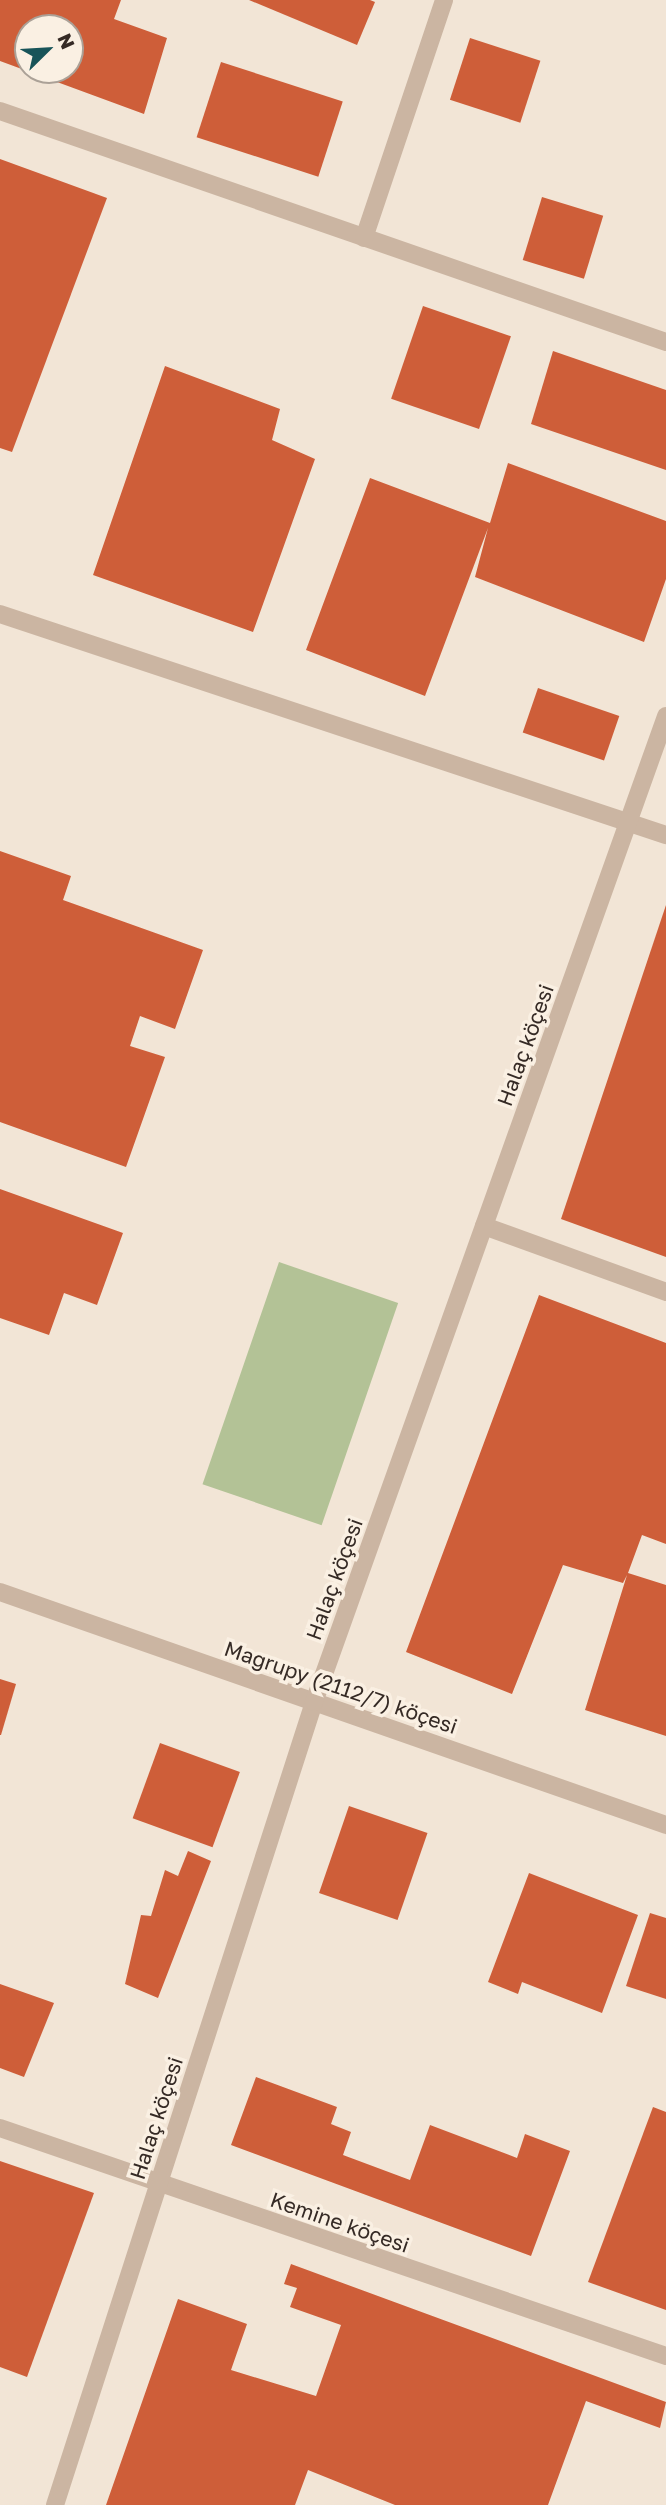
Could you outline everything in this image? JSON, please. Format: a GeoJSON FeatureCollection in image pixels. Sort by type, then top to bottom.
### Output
{"type":"FeatureCollection","features":[{"type":"Feature","properties":{"kind":"street"},"geometry":{"type":"LineString","coordinates":[[364,238],[444,0]]}},
{"type":"Feature","properties":{"kind":"street"},"geometry":{"type":"LineString","coordinates":[[0,111],[666,342]]}},
{"type":"Feature","properties":{"kind":"street"},"geometry":{"type":"LineString","coordinates":[[0,614],[666,835]]}},
{"type":"Feature","properties":{"kind":"street","name":"Halaç köçesi"},"geometry":{"type":"LineString","coordinates":[[55,2505],[314,1702],[666,716]]}},
{"type":"Feature","properties":{"kind":"street"},"geometry":{"type":"LineString","coordinates":[[484,1226],[666,1292]]}},
{"type":"Feature","properties":{"kind":"street","name":"Magrupy (2112/7) köçesi"},"geometry":{"type":"LineString","coordinates":[[0,1592],[666,1825]]}},
{"type":"Feature","properties":{"kind":"street","name":"Kemine köçesi"},"geometry":{"type":"LineString","coordinates":[[0,2128],[666,2357]]}},
{"type":"Feature","properties":{"kind":"green space"},"geometry":{"type":"Polygon","coordinates":[[[279,1262],[398,1303],[322,1525],[202,1484],[279,1262]]]}},
{"type":"Feature","properties":{"kind":"building"},"geometry":{"type":"Polygon","coordinates":[[[0,0],[121,0],[114,19],[167,38],[144,114],[62,84],[84,84],[84,14],[14,14],[14,66],[0,61],[0,0]]]}},
{"type":"Feature","properties":{"kind":"building"},"geometry":{"type":"Polygon","coordinates":[[[249,0],[370,0],[375,2],[357,45],[249,0]]]}},
{"type":"Feature","properties":{"kind":"building"},"geometry":{"type":"Polygon","coordinates":[[[470,38],[540,61],[520,123],[450,100],[470,38]]]}},
{"type":"Feature","properties":{"kind":"building"},"geometry":{"type":"Polygon","coordinates":[[[221,62],[343,102],[318,177],[197,137],[221,62]]]}},
{"type":"Feature","properties":{"kind":"building"},"geometry":{"type":"Polygon","coordinates":[[[0,159],[107,198],[12,452],[0,448],[0,159]]]}},
{"type":"Feature","properties":{"kind":"building"},"geometry":{"type":"Polygon","coordinates":[[[542,197],[603,216],[584,279],[523,260],[542,197]]]}},
{"type":"Feature","properties":{"kind":"building"},"geometry":{"type":"Polygon","coordinates":[[[423,306],[511,336],[479,429],[391,399],[423,306]]]}},
{"type":"Feature","properties":{"kind":"building"},"geometry":{"type":"Polygon","coordinates":[[[553,351],[666,390],[666,470],[531,424],[553,351]]]}},
{"type":"Feature","properties":{"kind":"building"},"geometry":{"type":"Polygon","coordinates":[[[165,366],[280,409],[272,440],[315,459],[253,632],[93,575],[165,366]]]}},
{"type":"Feature","properties":{"kind":"building"},"geometry":{"type":"Polygon","coordinates":[[[508,463],[666,521],[666,579],[644,642],[475,577],[488,528],[425,696],[306,650],[370,478],[490,523],[508,463]]]}},
{"type":"Feature","properties":{"kind":"building"},"geometry":{"type":"Polygon","coordinates":[[[538,688],[619,716],[604,760],[523,732],[538,688]]]}},
{"type":"Feature","properties":{"kind":"building"},"geometry":{"type":"Polygon","coordinates":[[[0,851],[71,876],[63,900],[203,950],[175,1029],[140,1016],[130,1046],[165,1057],[126,1167],[0,1122],[0,851]]]}},
{"type":"Feature","properties":{"kind":"building"},"geometry":{"type":"Polygon","coordinates":[[[666,905],[666,1257],[561,1219],[666,905]]]}},
{"type":"Feature","properties":{"kind":"building"},"geometry":{"type":"Polygon","coordinates":[[[0,1189],[123,1233],[97,1305],[64,1293],[49,1335],[0,1318],[0,1189]]]}},
{"type":"Feature","properties":{"kind":"building"},"geometry":{"type":"Polygon","coordinates":[[[539,1295],[666,1343],[666,1544],[642,1535],[628,1573],[666,1585],[666,1736],[585,1710],[627,1575],[623,1583],[563,1565],[512,1694],[406,1652],[539,1295]]]}},
{"type":"Feature","properties":{"kind":"building"},"geometry":{"type":"Polygon","coordinates":[[[0,1679],[16,1684],[1,1735],[0,1735],[0,1679]]]}},
{"type":"Feature","properties":{"kind":"building"},"geometry":{"type":"Polygon","coordinates":[[[160,1743],[240,1772],[213,1847],[133,1818],[160,1743]]]}},
{"type":"Feature","properties":{"kind":"building"},"geometry":{"type":"Polygon","coordinates":[[[349,1806],[427,1833],[398,1920],[319,1893],[349,1806]]]}},
{"type":"Feature","properties":{"kind":"building"},"geometry":{"type":"Polygon","coordinates":[[[188,1851],[211,1861],[158,1998],[125,1984],[141,1915],[151,1916],[165,1870],[178,1876],[188,1851]]]}},
{"type":"Feature","properties":{"kind":"building"},"geometry":{"type":"Polygon","coordinates":[[[529,1873],[638,1915],[602,2013],[522,1982],[518,1994],[488,1982],[529,1873]]]}},
{"type":"Feature","properties":{"kind":"building"},"geometry":{"type":"Polygon","coordinates":[[[650,1913],[666,1918],[666,1999],[626,1986],[650,1913]]]}},
{"type":"Feature","properties":{"kind":"building"},"geometry":{"type":"Polygon","coordinates":[[[0,1984],[54,2003],[24,2077],[0,2068],[0,1984]]]}},
{"type":"Feature","properties":{"kind":"building"},"geometry":{"type":"Polygon","coordinates":[[[256,2077],[337,2107],[331,2124],[351,2132],[343,2155],[410,2180],[430,2125],[517,2158],[525,2134],[570,2151],[531,2256],[231,2145],[256,2077]]]}},
{"type":"Feature","properties":{"kind":"building"},"geometry":{"type":"Polygon","coordinates":[[[653,2107],[666,2112],[666,2310],[588,2282],[653,2107]]]}},
{"type":"Feature","properties":{"kind":"building"},"geometry":{"type":"Polygon","coordinates":[[[0,2161],[94,2193],[27,2377],[0,2367],[0,2161]]]}},
{"type":"Feature","properties":{"kind":"building"},"geometry":{"type":"Polygon","coordinates":[[[291,2264],[666,2402],[660,2428],[586,2401],[548,2505],[395,2505],[308,2470],[295,2505],[106,2505],[178,2299],[247,2324],[231,2370],[316,2396],[341,2325],[290,2307],[297,2288],[284,2284],[291,2264]]]}}]}
